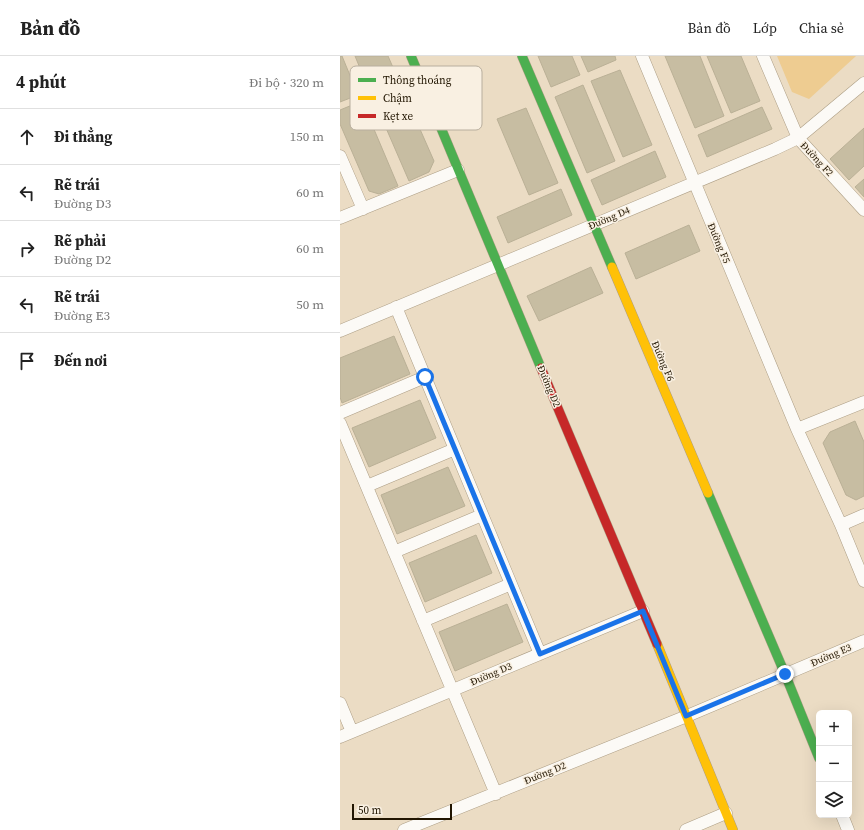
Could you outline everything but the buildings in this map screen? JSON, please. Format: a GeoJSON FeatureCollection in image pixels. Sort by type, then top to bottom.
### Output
{"type":"FeatureCollection","features":[{"type":"Feature","properties":{"kind":"street","name":"Đường D2"},"geometry":{"type":"LineString","coordinates":[[411,56],[415,66]]}},
{"type":"Feature","properties":{"kind":"street","name":"Đường F6"},"geometry":{"type":"LineString","coordinates":[[522,56],[785,674],[816,751]]}},
{"type":"Feature","properties":{"kind":"street","name":"Đường F5"},"geometry":{"type":"LineString","coordinates":[[642,56],[797,429],[841,525],[864,581]]}},
{"type":"Feature","properties":{"kind":"street","name":"Đường F2"},"geometry":{"type":"LineString","coordinates":[[763,56],[798,138],[864,210]]}},
{"type":"Feature","properties":{"kind":"street","name":"Đường D4"},"geometry":{"type":"LineString","coordinates":[[340,331],[775,149],[798,138],[864,83]]}},
{"type":"Feature","properties":{"kind":"street","name":"Đường D2"},"geometry":{"type":"LineString","coordinates":[[442,130],[733,830]]}},
{"type":"Feature","properties":{"kind":"street"},"geometry":{"type":"LineString","coordinates":[[340,156],[363,209]]}},
{"type":"Feature","properties":{"kind":"street"},"geometry":{"type":"LineString","coordinates":[[340,218],[458,170]]}},
{"type":"Feature","properties":{"kind":"street"},"geometry":{"type":"LineString","coordinates":[[396,307],[540,654]]}},
{"type":"Feature","properties":{"kind":"street"},"geometry":{"type":"LineString","coordinates":[[340,413],[425,377]]}},
{"type":"Feature","properties":{"kind":"street"},"geometry":{"type":"LineString","coordinates":[[797,429],[864,402]]}},
{"type":"Feature","properties":{"kind":"street"},"geometry":{"type":"LineString","coordinates":[[340,423],[496,794]]}},
{"type":"Feature","properties":{"kind":"street"},"geometry":{"type":"LineString","coordinates":[[367,486],[455,449]]}},
{"type":"Feature","properties":{"kind":"street"},"geometry":{"type":"LineString","coordinates":[[394,552],[482,515]]}},
{"type":"Feature","properties":{"kind":"street"},"geometry":{"type":"LineString","coordinates":[[841,525],[864,515]]}},
{"type":"Feature","properties":{"kind":"street"},"geometry":{"type":"LineString","coordinates":[[423,621],[511,584]]}},
{"type":"Feature","properties":{"kind":"street","name":"Đường D3"},"geometry":{"type":"LineString","coordinates":[[340,737],[643,611]]}},
{"type":"Feature","properties":{"kind":"street","name":"Đường E3"},"geometry":{"type":"LineString","coordinates":[[686,716],[864,641]]}},
{"type":"Feature","properties":{"kind":"street"},"geometry":{"type":"LineString","coordinates":[[340,703],[352,732]]}},
{"type":"Feature","properties":{"kind":"street","name":"Đường D2"},"geometry":{"type":"LineString","coordinates":[[404,830],[686,716]]}},
{"type":"Feature","properties":{"kind":"street"},"geometry":{"type":"LineString","coordinates":[[686,830],[726,814]]}},
{"type":"Feature","properties":{"kind":"street"},"geometry":{"type":"LineString","coordinates":[[843,818],[848,830]]}},
{"type":"Feature","properties":{"kind":"shaded area"},"geometry":{"type":"Polygon","coordinates":[[[777,56],[856,56],[809,99],[792,92],[777,56]]]}},
{"type":"Feature","properties":{"kind":"traffic: fast"},"geometry":{"type":"LineString","coordinates":[[411,56],[415,66]]}},
{"type":"Feature","properties":{"kind":"traffic: fast"},"geometry":{"type":"LineString","coordinates":[[522,56],[612,267]]}},
{"type":"Feature","properties":{"kind":"traffic: fast"},"geometry":{"type":"LineString","coordinates":[[442,130],[541,368]]}},
{"type":"Feature","properties":{"kind":"traffic: fast"},"geometry":{"type":"LineString","coordinates":[[708,493],[816,751]]}},
{"type":"Feature","properties":{"kind":"traffic: slow"},"geometry":{"type":"LineString","coordinates":[[612,267],[708,493]]}},
{"type":"Feature","properties":{"kind":"traffic: slow"},"geometry":{"type":"LineString","coordinates":[[657,644],[733,830]]}},
{"type":"Feature","properties":{"kind":"traffic: jam"},"geometry":{"type":"LineString","coordinates":[[541,368],[657,644]]}},
{"type":"Feature","properties":{"kind":"route"},"geometry":{"type":"LineString","coordinates":[[425,377],[540,654],[643,611],[686,716],[785,674]]}}]}
